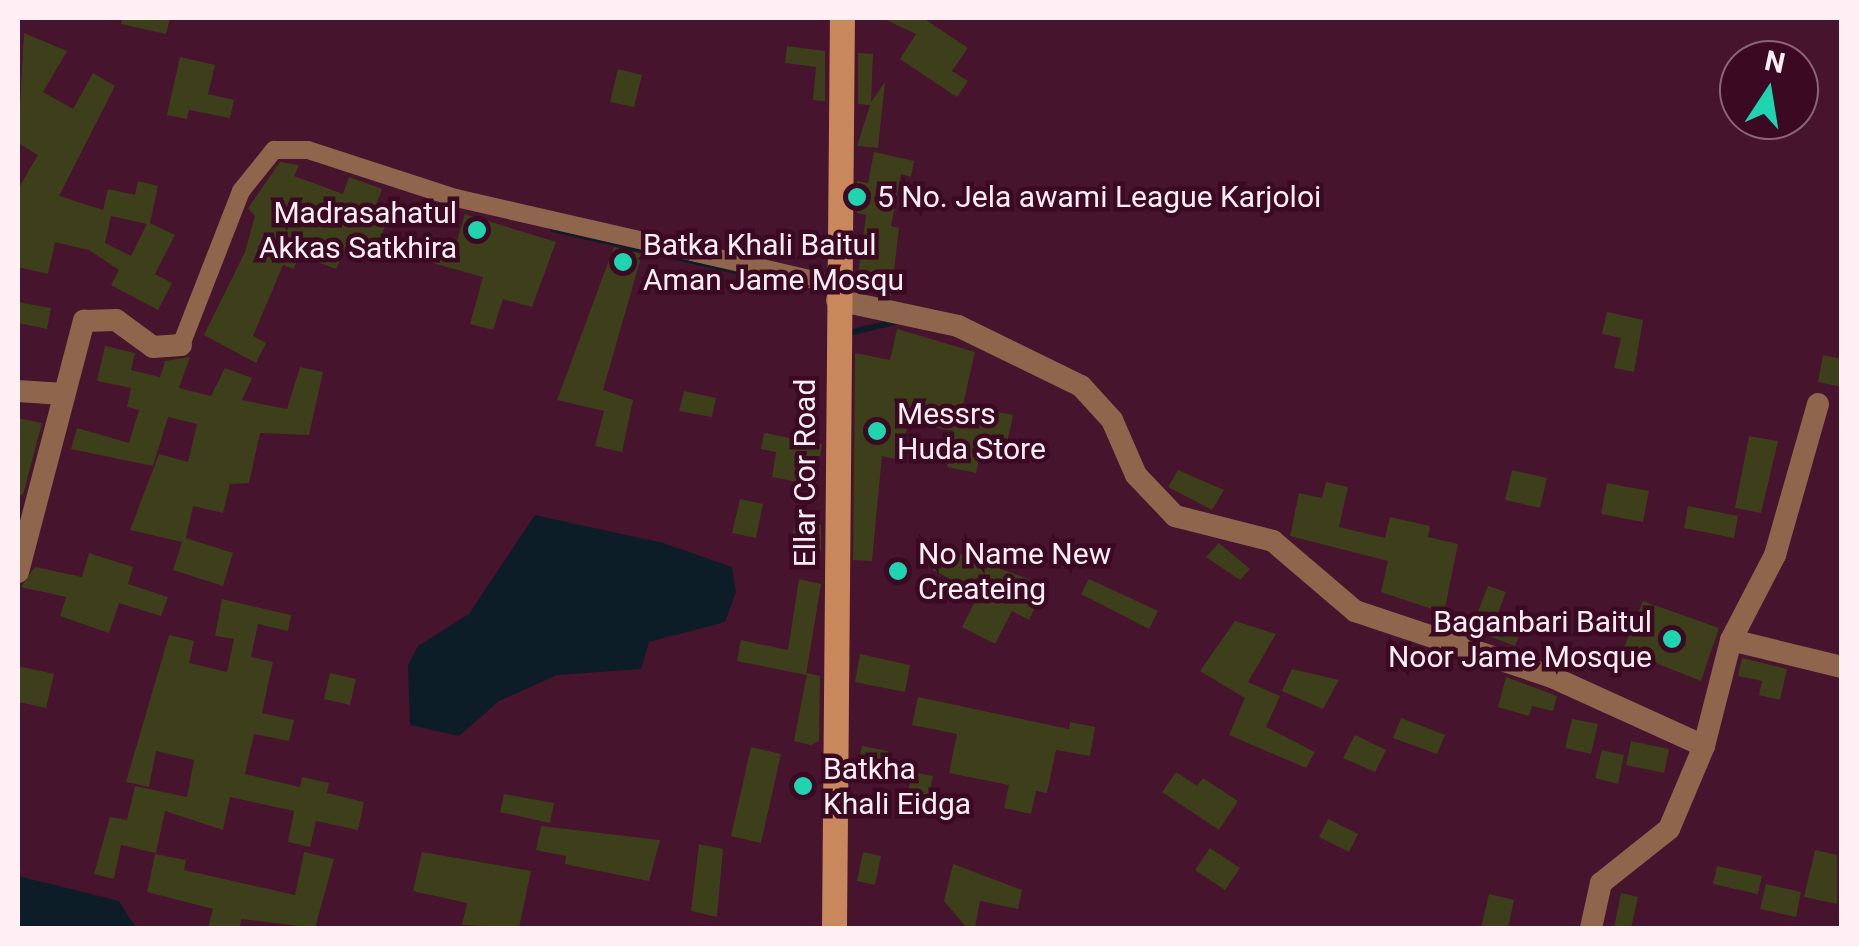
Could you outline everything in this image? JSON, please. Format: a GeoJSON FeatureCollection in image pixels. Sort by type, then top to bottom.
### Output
{"type":"FeatureCollection","features":[{"type":"Feature","properties":{"kind":"main road","name":"Ellar Cor Road"},"geometry":{"type":"LineString","coordinates":[[834,928],[842,18]]}},
{"type":"Feature","properties":{"kind":"street"},"geometry":{"type":"LineString","coordinates":[[18,572],[84,321],[116,320],[152,347],[181,345],[241,192],[274,150],[308,150],[474,202],[958,326],[1081,386],[1112,420],[1136,474],[1175,516],[1272,541],[1354,611],[1552,677],[1704,746]]}},
{"type":"Feature","properties":{"kind":"street"},"geometry":{"type":"LineString","coordinates":[[18,391],[64,394]]}},
{"type":"Feature","properties":{"kind":"street"},"geometry":{"type":"LineString","coordinates":[[1591,928],[1601,883],[1669,830],[1704,746],[1732,640],[1776,555],[1818,404]]}},
{"type":"Feature","properties":{"kind":"street"},"geometry":{"type":"LineString","coordinates":[[1732,640],[1842,667]]}},
{"type":"Feature","properties":{"kind":"water"},"geometry":{"type":"Polygon","coordinates":[[[535,515],[663,543],[732,567],[736,592],[725,622],[649,642],[641,669],[557,675],[499,701],[459,736],[410,725],[408,665],[418,646],[469,614],[535,515]]]}},
{"type":"Feature","properties":{"kind":"water"},"geometry":{"type":"Polygon","coordinates":[[[18,876],[119,901],[136,928],[18,928],[18,876]]]}},
{"type":"Feature","properties":{"kind":"building"},"geometry":{"type":"Polygon","coordinates":[[[122,18],[170,18],[166,34],[121,24],[122,18]]]}},
{"type":"Feature","properties":{"kind":"building"},"geometry":{"type":"Polygon","coordinates":[[[882,18],[923,18],[968,48],[952,71],[968,81],[957,97],[900,59],[916,34],[882,18]]]}},
{"type":"Feature","properties":{"kind":"building"},"geometry":{"type":"Polygon","coordinates":[[[24,33],[67,51],[43,92],[73,109],[93,73],[115,86],[59,196],[103,210],[108,189],[135,195],[138,181],[158,186],[150,223],[175,235],[155,274],[172,283],[158,310],[111,285],[119,270],[89,250],[55,242],[48,274],[18,267],[18,189],[38,155],[18,143],[24,33]],[[111,216],[105,243],[131,256],[147,224],[111,216]]]}},
{"type":"Feature","properties":{"kind":"building"},"geometry":{"type":"Polygon","coordinates":[[[787,46],[825,51],[825,101],[813,100],[816,67],[785,63],[787,46]]]}},
{"type":"Feature","properties":{"kind":"building"},"geometry":{"type":"Polygon","coordinates":[[[858,53],[873,54],[871,102],[885,82],[878,148],[857,146],[870,105],[858,104],[858,53]]]}},
{"type":"Feature","properties":{"kind":"building"},"geometry":{"type":"Polygon","coordinates":[[[180,57],[215,65],[208,94],[234,100],[230,118],[189,110],[187,119],[167,115],[180,57]]]}},
{"type":"Feature","properties":{"kind":"building"},"geometry":{"type":"Polygon","coordinates":[[[618,69],[642,75],[634,107],[610,102],[618,69]]]}},
{"type":"Feature","properties":{"kind":"building"},"geometry":{"type":"Polygon","coordinates":[[[874,152],[914,161],[911,177],[901,174],[891,226],[899,228],[891,296],[856,289],[866,215],[857,213],[857,181],[868,183],[874,152]]]}},
{"type":"Feature","properties":{"kind":"building"},"geometry":{"type":"Polygon","coordinates":[[[280,162],[299,165],[294,176],[343,194],[349,177],[382,189],[375,208],[390,213],[376,250],[349,240],[336,269],[299,255],[294,269],[283,265],[253,336],[266,343],[256,363],[204,335],[245,252],[255,216],[248,208],[280,162]]]}},
{"type":"Feature","properties":{"kind":"building"},"geometry":{"type":"Polygon","coordinates":[[[465,214],[556,242],[532,307],[503,299],[493,330],[470,324],[483,277],[429,262],[436,238],[456,244],[465,214]]]}},
{"type":"Feature","properties":{"kind":"building"},"geometry":{"type":"Polygon","coordinates":[[[614,247],[642,254],[603,390],[633,400],[622,452],[595,446],[604,411],[557,400],[614,247]]]}},
{"type":"Feature","properties":{"kind":"building"},"geometry":{"type":"Polygon","coordinates":[[[18,302],[51,308],[47,329],[18,323],[18,302]]]}},
{"type":"Feature","properties":{"kind":"building"},"geometry":{"type":"Polygon","coordinates":[[[1607,312],[1643,320],[1634,372],[1614,368],[1621,338],[1602,334],[1607,312]]]}},
{"type":"Feature","properties":{"kind":"building"},"geometry":{"type":"Polygon","coordinates":[[[897,329],[975,352],[963,405],[1013,415],[1008,439],[985,434],[976,473],[947,467],[954,431],[908,423],[900,460],[882,456],[872,561],[853,560],[855,353],[890,360],[897,329]]]}},
{"type":"Feature","properties":{"kind":"building"},"geometry":{"type":"Polygon","coordinates":[[[105,346],[135,353],[131,370],[160,377],[165,361],[190,357],[179,388],[211,396],[225,368],[252,378],[242,400],[287,409],[300,367],[323,372],[309,435],[260,433],[249,483],[230,484],[223,513],[193,506],[186,538],[233,553],[223,586],[173,570],[182,542],[130,530],[159,454],[188,462],[197,424],[168,417],[153,466],[71,449],[77,428],[129,443],[139,410],[127,407],[131,388],[97,381],[105,346]]]}},
{"type":"Feature","properties":{"kind":"building"},"geometry":{"type":"Polygon","coordinates":[[[1823,355],[1842,359],[1842,387],[1818,382],[1823,355]]]}},
{"type":"Feature","properties":{"kind":"building"},"geometry":{"type":"Polygon","coordinates":[[[684,391],[716,398],[712,417],[679,411],[684,391]]]}},
{"type":"Feature","properties":{"kind":"building"},"geometry":{"type":"Polygon","coordinates":[[[18,418],[42,423],[23,495],[18,494],[18,418]]]}},
{"type":"Feature","properties":{"kind":"building"},"geometry":{"type":"Polygon","coordinates":[[[764,433],[822,444],[816,486],[772,477],[776,452],[761,449],[764,433]]]}},
{"type":"Feature","properties":{"kind":"building"},"geometry":{"type":"Polygon","coordinates":[[[1749,436],[1778,441],[1761,513],[1735,508],[1749,436]]]}},
{"type":"Feature","properties":{"kind":"building"},"geometry":{"type":"Polygon","coordinates":[[[1178,470],[1224,490],[1212,510],[1168,487],[1178,470]]]}},
{"type":"Feature","properties":{"kind":"building"},"geometry":{"type":"Polygon","coordinates":[[[1512,470],[1547,478],[1540,508],[1505,500],[1512,470]]]}},
{"type":"Feature","properties":{"kind":"building"},"geometry":{"type":"Polygon","coordinates":[[[1326,482],[1348,487],[1339,527],[1385,538],[1390,517],[1430,526],[1428,537],[1458,544],[1444,613],[1381,592],[1388,561],[1290,536],[1299,493],[1322,498],[1326,482]]]}},
{"type":"Feature","properties":{"kind":"building"},"geometry":{"type":"Polygon","coordinates":[[[1607,483],[1649,491],[1643,522],[1601,514],[1607,483]]]}},
{"type":"Feature","properties":{"kind":"building"},"geometry":{"type":"Polygon","coordinates":[[[740,499],[763,504],[756,538],[732,533],[740,499]]]}},
{"type":"Feature","properties":{"kind":"building"},"geometry":{"type":"Polygon","coordinates":[[[1688,506],[1738,516],[1734,538],[1684,528],[1688,506]]]}},
{"type":"Feature","properties":{"kind":"building"},"geometry":{"type":"Polygon","coordinates":[[[796,519],[821,525],[821,551],[790,544],[796,519]]]}},
{"type":"Feature","properties":{"kind":"building"},"geometry":{"type":"Polygon","coordinates":[[[1219,543],[1250,569],[1240,580],[1206,557],[1219,543]]]}},
{"type":"Feature","properties":{"kind":"building"},"geometry":{"type":"Polygon","coordinates":[[[941,547],[1028,579],[1042,593],[1029,620],[1012,611],[995,644],[962,627],[979,594],[933,570],[941,547]]]}},
{"type":"Feature","properties":{"kind":"building"},"geometry":{"type":"Polygon","coordinates":[[[89,553],[133,567],[128,584],[168,597],[161,616],[119,603],[109,633],[60,616],[66,597],[21,587],[35,567],[82,577],[89,553]]]}},
{"type":"Feature","properties":{"kind":"building"},"geometry":{"type":"Polygon","coordinates":[[[799,579],[821,584],[806,675],[737,661],[741,640],[788,650],[799,579]]]}},
{"type":"Feature","properties":{"kind":"building"},"geometry":{"type":"Polygon","coordinates":[[[1089,579],[1158,611],[1149,629],[1081,594],[1089,579]]]}},
{"type":"Feature","properties":{"kind":"building"},"geometry":{"type":"Polygon","coordinates":[[[1488,586],[1506,592],[1493,626],[1475,619],[1488,586]]]}},
{"type":"Feature","properties":{"kind":"building"},"geometry":{"type":"Polygon","coordinates":[[[222,599],[291,615],[288,631],[258,624],[251,657],[273,662],[262,713],[294,720],[289,741],[254,734],[245,774],[300,787],[302,777],[329,783],[327,793],[364,802],[358,830],[316,821],[310,847],[288,842],[294,811],[230,797],[223,830],[165,811],[156,853],[121,845],[114,879],[94,874],[110,817],[127,820],[135,786],[187,797],[194,760],[156,751],[149,787],[126,782],[169,635],[194,641],[189,663],[227,672],[234,639],[215,636],[222,599]]]}},
{"type":"Feature","properties":{"kind":"building","name":"Baganbari Baitul Noor Jame Mosque"},"geometry":{"type":"Polygon","coordinates":[[[1643,601],[1719,628],[1701,681],[1623,650],[1643,601]]]}},
{"type":"Feature","properties":{"kind":"building"},"geometry":{"type":"Polygon","coordinates":[[[1499,618],[1522,627],[1515,646],[1491,637],[1499,618]]]}},
{"type":"Feature","properties":{"kind":"building"},"geometry":{"type":"Polygon","coordinates":[[[1235,621],[1276,634],[1248,682],[1280,696],[1266,727],[1315,752],[1306,768],[1229,735],[1245,698],[1200,671],[1235,621]]]}},
{"type":"Feature","properties":{"kind":"building"},"geometry":{"type":"Polygon","coordinates":[[[860,654],[910,665],[905,692],[855,682],[860,654]]]}},
{"type":"Feature","properties":{"kind":"building"},"geometry":{"type":"Polygon","coordinates":[[[1742,658],[1787,669],[1780,700],[1759,695],[1762,681],[1738,676],[1742,658]]]}},
{"type":"Feature","properties":{"kind":"building"},"geometry":{"type":"Polygon","coordinates":[[[18,666],[54,674],[46,708],[18,702],[18,666]]]}},
{"type":"Feature","properties":{"kind":"building"},"geometry":{"type":"Polygon","coordinates":[[[1292,669],[1339,680],[1323,709],[1282,691],[1292,669]]]}},
{"type":"Feature","properties":{"kind":"building"},"geometry":{"type":"Polygon","coordinates":[[[330,673],[356,679],[350,705],[324,699],[330,673]]]}},
{"type":"Feature","properties":{"kind":"building"},"geometry":{"type":"Polygon","coordinates":[[[807,673],[820,676],[819,741],[811,745],[794,741],[807,673]]]}},
{"type":"Feature","properties":{"kind":"building"},"geometry":{"type":"Polygon","coordinates":[[[1506,677],[1557,696],[1553,711],[1532,706],[1529,716],[1498,707],[1506,677]]]}},
{"type":"Feature","properties":{"kind":"building"},"geometry":{"type":"Polygon","coordinates":[[[918,697],[1069,729],[1070,722],[1095,727],[1090,756],[1056,750],[1047,793],[1036,791],[1031,814],[1004,808],[1009,785],[949,773],[957,734],[912,725],[918,697]]]}},
{"type":"Feature","properties":{"kind":"building"},"geometry":{"type":"Polygon","coordinates":[[[1401,718],[1445,735],[1437,754],[1393,738],[1401,718]]]}},
{"type":"Feature","properties":{"kind":"building"},"geometry":{"type":"Polygon","coordinates":[[[1572,719],[1598,724],[1591,754],[1565,748],[1572,719]]]}},
{"type":"Feature","properties":{"kind":"building"},"geometry":{"type":"Polygon","coordinates":[[[1355,735],[1386,750],[1375,772],[1343,758],[1355,735]]]}},
{"type":"Feature","properties":{"kind":"building"},"geometry":{"type":"Polygon","coordinates":[[[1631,741],[1669,749],[1664,773],[1626,765],[1631,741]]]}},
{"type":"Feature","properties":{"kind":"building"},"geometry":{"type":"Polygon","coordinates":[[[862,746],[888,751],[884,773],[857,767],[862,746]]]}},
{"type":"Feature","properties":{"kind":"building"},"geometry":{"type":"Polygon","coordinates":[[[751,747],[781,754],[761,843],[731,836],[751,747]]]}},
{"type":"Feature","properties":{"kind":"building"},"geometry":{"type":"Polygon","coordinates":[[[1602,750],[1624,755],[1618,784],[1595,778],[1602,750]]]}},
{"type":"Feature","properties":{"kind":"building"},"geometry":{"type":"Polygon","coordinates":[[[912,772],[933,776],[928,800],[907,796],[912,772]]]}},
{"type":"Feature","properties":{"kind":"building"},"geometry":{"type":"Polygon","coordinates":[[[1176,772],[1197,786],[1203,778],[1238,801],[1219,830],[1162,792],[1176,772]]]}},
{"type":"Feature","properties":{"kind":"building"},"geometry":{"type":"Polygon","coordinates":[[[504,794],[554,803],[550,823],[500,812],[504,794]]]}},
{"type":"Feature","properties":{"kind":"building"},"geometry":{"type":"Polygon","coordinates":[[[1328,819],[1358,834],[1349,852],[1319,837],[1328,819]]]}},
{"type":"Feature","properties":{"kind":"building"},"geometry":{"type":"Polygon","coordinates":[[[541,826],[660,840],[649,881],[565,864],[566,856],[536,850],[541,826]]]}},
{"type":"Feature","properties":{"kind":"building"},"geometry":{"type":"Polygon","coordinates":[[[699,844],[723,849],[717,917],[691,911],[699,844]]]}},
{"type":"Feature","properties":{"kind":"building"},"geometry":{"type":"Polygon","coordinates":[[[1210,848],[1240,868],[1225,890],[1195,870],[1210,848]]]}},
{"type":"Feature","properties":{"kind":"building"},"geometry":{"type":"Polygon","coordinates":[[[1815,850],[1837,855],[1837,904],[1804,897],[1815,850]]]}},
{"type":"Feature","properties":{"kind":"building"},"geometry":{"type":"Polygon","coordinates":[[[304,852],[334,859],[315,928],[241,919],[240,928],[208,928],[213,909],[147,892],[155,854],[186,860],[184,870],[295,895],[304,852]]]}},
{"type":"Feature","properties":{"kind":"building"},"geometry":{"type":"Polygon","coordinates":[[[422,852],[531,871],[519,928],[462,925],[467,903],[413,891],[422,852]]]}},
{"type":"Feature","properties":{"kind":"building"},"geometry":{"type":"Polygon","coordinates":[[[863,852],[881,856],[875,885],[857,881],[863,852]]]}},
{"type":"Feature","properties":{"kind":"building"},"geometry":{"type":"Polygon","coordinates":[[[953,864],[1022,890],[1018,909],[980,901],[975,928],[967,928],[944,901],[953,864]]]}},
{"type":"Feature","properties":{"kind":"building"},"geometry":{"type":"Polygon","coordinates":[[[1717,866],[1762,876],[1758,894],[1713,884],[1717,866]]]}},
{"type":"Feature","properties":{"kind":"building"},"geometry":{"type":"Polygon","coordinates":[[[1766,884],[1801,892],[1796,917],[1760,909],[1766,884]]]}},
{"type":"Feature","properties":{"kind":"building"},"geometry":{"type":"Polygon","coordinates":[[[1621,893],[1638,897],[1631,928],[1614,928],[1621,893]]]}},
{"type":"Feature","properties":{"kind":"building"},"geometry":{"type":"Polygon","coordinates":[[[1489,894],[1514,900],[1508,928],[1481,928],[1489,894]]]}},
{"type":"Feature","properties":{"kind":"waterway"},"geometry":{"type":"LineString","coordinates":[[553,229],[736,271]]}},
{"type":"Feature","properties":{"kind":"waterway"},"geometry":{"type":"LineString","coordinates":[[848,333],[899,321]]}},
{"type":"Feature","properties":{"kind":"place","name":"5 No. Jela awami League Karjoloi"},"geometry":{"type":"Point","coordinates":[857,197]}},
{"type":"Feature","properties":{"kind":"place","name":"Madrasahatul Akkas Satkhira"},"geometry":{"type":"Point","coordinates":[477,230]}},
{"type":"Feature","properties":{"kind":"place","name":"Batka Khali Baitul Aman Jame Mosqu"},"geometry":{"type":"Point","coordinates":[623,262]}},
{"type":"Feature","properties":{"kind":"place","name":"Messrs Huda Store"},"geometry":{"type":"Point","coordinates":[877,431]}},
{"type":"Feature","properties":{"kind":"place","name":"No Name New Createing"},"geometry":{"type":"Point","coordinates":[898,571]}},
{"type":"Feature","properties":{"kind":"place","name":"Baganbari Baitul Noor Jame Mosque"},"geometry":{"type":"Point","coordinates":[1672,639]}},
{"type":"Feature","properties":{"kind":"place","name":"Batkha Khali Eidga"},"geometry":{"type":"Point","coordinates":[803,786]}}]}
